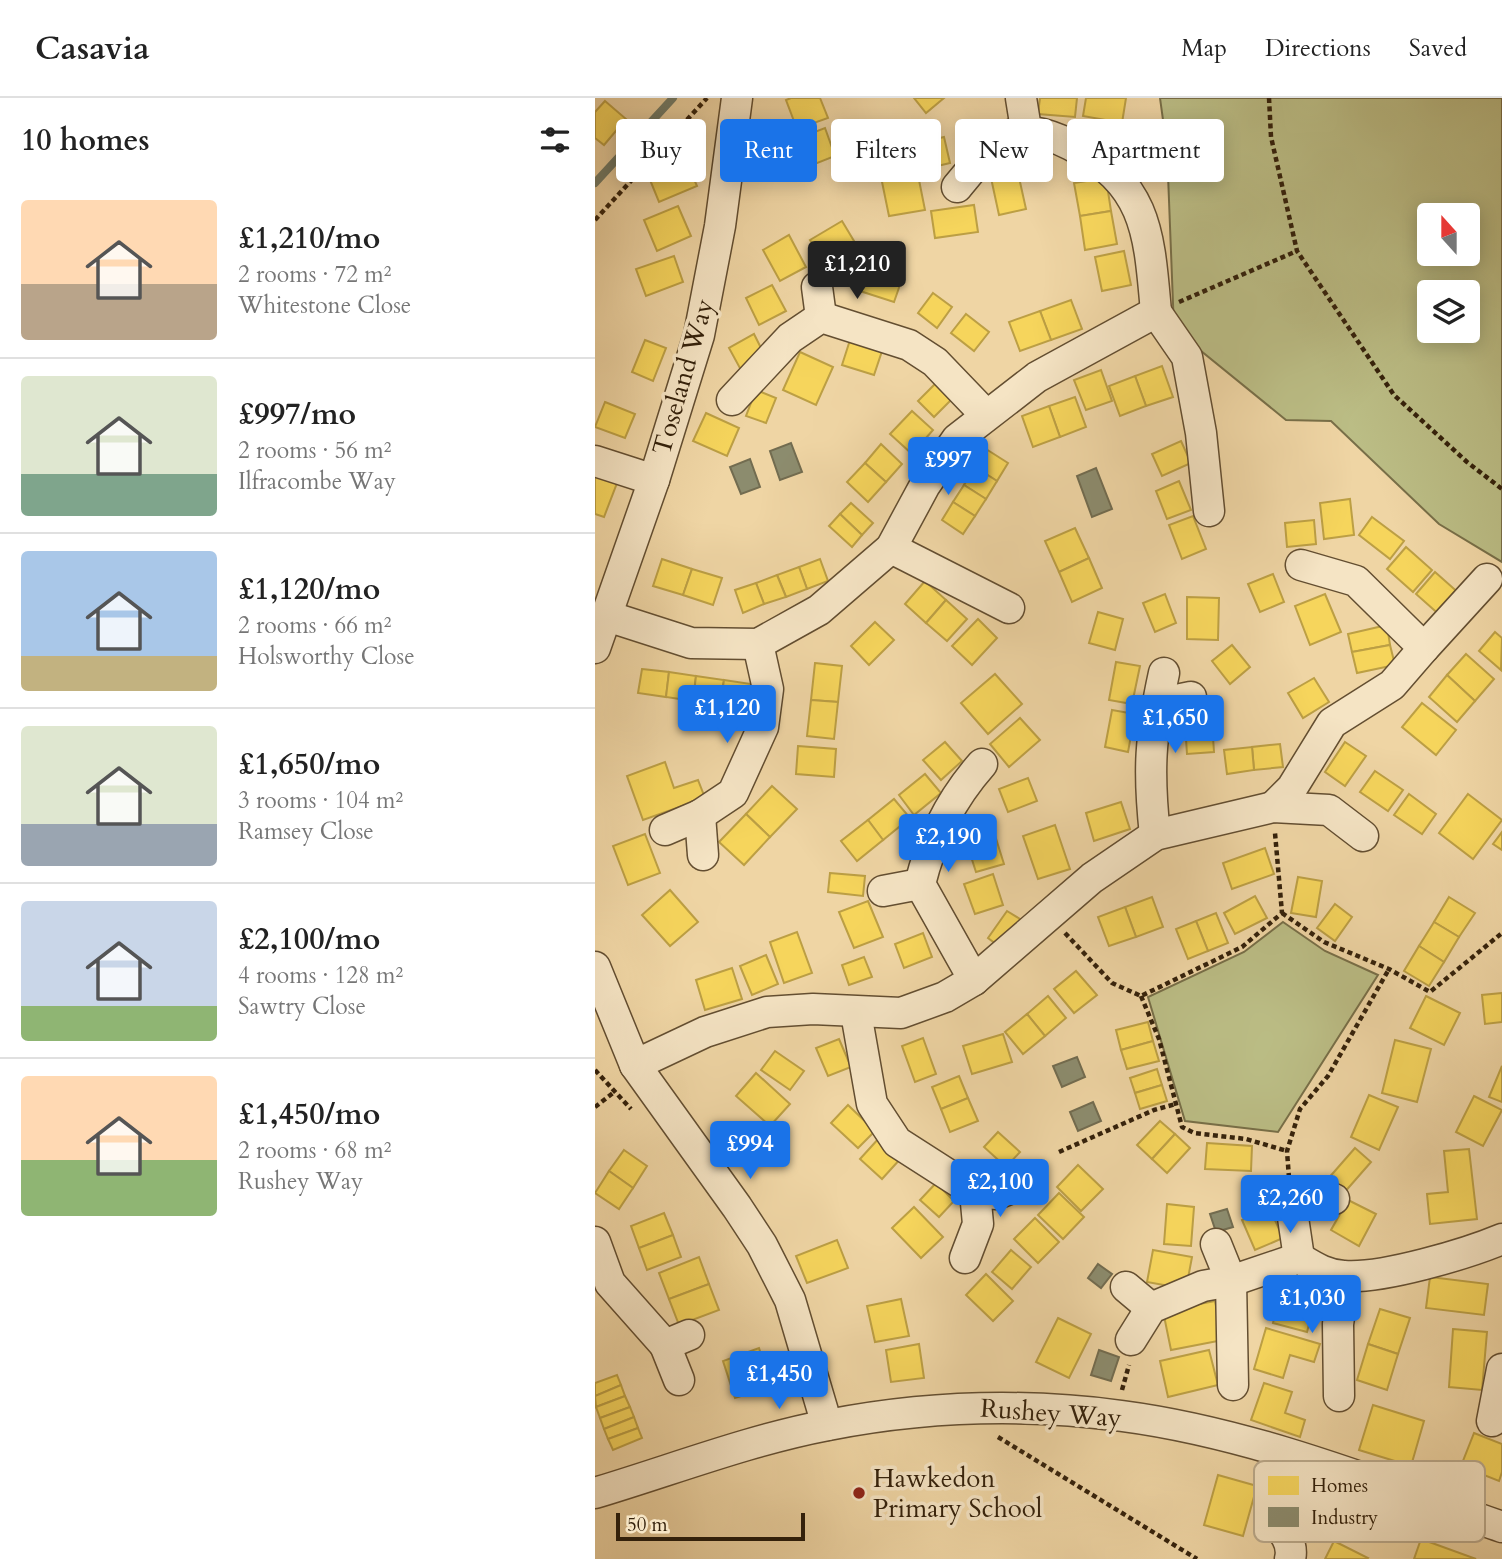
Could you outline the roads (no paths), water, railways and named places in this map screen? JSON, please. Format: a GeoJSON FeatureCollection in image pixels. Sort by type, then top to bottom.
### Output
{"type":"FeatureCollection","features":[{"type":"Feature","properties":{"kind":"street","name":"Toseland Way"},"geometry":{"type":"LineString","coordinates":[[595,648],[654,480],[699,335],[720,226],[737,98]]}},
{"type":"Feature","properties":{"kind":"street"},"geometry":{"type":"LineString","coordinates":[[1021,98],[1024,119]]}},
{"type":"Feature","properties":{"kind":"street"},"geometry":{"type":"LineString","coordinates":[[1053,136],[1096,158],[1120,178],[1136,206],[1146,231],[1156,312],[1187,357],[1201,433],[1209,511]]}},
{"type":"Feature","properties":{"kind":"street"},"geometry":{"type":"LineString","coordinates":[[957,187],[961,182]]}},
{"type":"Feature","properties":{"kind":"street"},"geometry":{"type":"LineString","coordinates":[[817,287],[821,317]]}},
{"type":"Feature","properties":{"kind":"street"},"geometry":{"type":"LineString","coordinates":[[607,616],[691,643],[758,644],[819,610],[891,548],[925,485],[957,439],[985,414],[1037,377],[1156,312]]}},
{"type":"Feature","properties":{"kind":"street"},"geometry":{"type":"LineString","coordinates":[[821,317],[909,345],[935,362],[985,414]]}},
{"type":"Feature","properties":{"kind":"street"},"geometry":{"type":"LineString","coordinates":[[732,400],[790,338],[821,317]]}},
{"type":"Feature","properties":{"kind":"street"},"geometry":{"type":"LineString","coordinates":[[595,461],[654,480]]}},
{"type":"Feature","properties":{"kind":"street"},"geometry":{"type":"LineString","coordinates":[[891,548],[1009,608]]}},
{"type":"Feature","properties":{"kind":"street"},"geometry":{"type":"LineString","coordinates":[[1301,565],[1356,581],[1424,648]]}},
{"type":"Feature","properties":{"kind":"street"},"geometry":{"type":"LineString","coordinates":[[1273,807],[1292,788],[1332,723],[1392,685],[1487,579]]}},
{"type":"Feature","properties":{"kind":"street"},"geometry":{"type":"LineString","coordinates":[[665,830],[700,815],[733,793],[763,727],[768,689],[758,644]]}},
{"type":"Feature","properties":{"kind":"street"},"geometry":{"type":"LineString","coordinates":[[1155,835],[1149,779],[1151,734],[1164,673]]}},
{"type":"Feature","properties":{"kind":"street"},"geometry":{"type":"LineString","coordinates":[[1157,704],[1191,697]]}},
{"type":"Feature","properties":{"kind":"street"},"geometry":{"type":"LineString","coordinates":[[974,980],[920,884],[929,845],[964,784],[982,764]]}},
{"type":"Feature","properties":{"kind":"street"},"geometry":{"type":"LineString","coordinates":[[635,1065],[705,1032],[767,1012],[813,1009],[901,1013],[945,997],[974,980],[1092,878],[1155,835],[1273,807],[1329,810],[1363,836]]}},
{"type":"Feature","properties":{"kind":"street"},"geometry":{"type":"LineString","coordinates":[[700,815],[703,855]]}},
{"type":"Feature","properties":{"kind":"street"},"geometry":{"type":"LineString","coordinates":[[883,891],[920,884]]}},
{"type":"Feature","properties":{"kind":"street"},"geometry":{"type":"LineString","coordinates":[[595,967],[635,1065],[762,1245],[790,1300],[827,1425]]}},
{"type":"Feature","properties":{"kind":"street"},"geometry":{"type":"LineString","coordinates":[[856,1013],[872,1104],[897,1142],[975,1192],[997,1194],[1017,1186]]}},
{"type":"Feature","properties":{"kind":"street"},"geometry":{"type":"LineString","coordinates":[[965,1258],[978,1224],[975,1192]]}},
{"type":"Feature","properties":{"kind":"street"},"geometry":{"type":"LineString","coordinates":[[1334,1199],[1291,1204],[1299,1258],[1321,1272],[1345,1277],[1436,1261],[1502,1239]]}},
{"type":"Feature","properties":{"kind":"street"},"geometry":{"type":"LineString","coordinates":[[595,1242],[610,1283],[677,1340],[678,1380]]}},
{"type":"Feature","properties":{"kind":"street"},"geometry":{"type":"LineString","coordinates":[[1216,1244],[1231,1281],[1233,1385]]}},
{"type":"Feature","properties":{"kind":"street"},"geometry":{"type":"LineString","coordinates":[[1131,1340],[1151,1308],[1203,1286],[1231,1281],[1299,1258]]}},
{"type":"Feature","properties":{"kind":"street"},"geometry":{"type":"LineString","coordinates":[[1339,1396],[1338,1324],[1345,1277]]}},
{"type":"Feature","properties":{"kind":"street"},"geometry":{"type":"LineString","coordinates":[[1126,1287],[1151,1308]]}},
{"type":"Feature","properties":{"kind":"street"},"geometry":{"type":"LineString","coordinates":[[1492,1421],[1502,1369]]}},
{"type":"Feature","properties":{"kind":"street","name":"Rushey Way"},"geometry":{"type":"LineString","coordinates":[[595,1493],[699,1460],[827,1425],[932,1410],[978,1407],[1053,1409],[1123,1416],[1261,1447],[1303,1461]]}},
{"type":"Feature","properties":{"kind":"street","name":"Rushey Way"},"geometry":{"type":"LineString","coordinates":[[1485,1521],[1502,1527]]}},
{"type":"Feature","properties":{"kind":"waterway"},"geometry":{"type":"LineString","coordinates":[[595,183],[673,98]]}},
{"type":"Feature","properties":{"kind":"place","name":"Hawkedon Primary School"},"geometry":{"type":"Point","coordinates":[859,1493]}}]}
